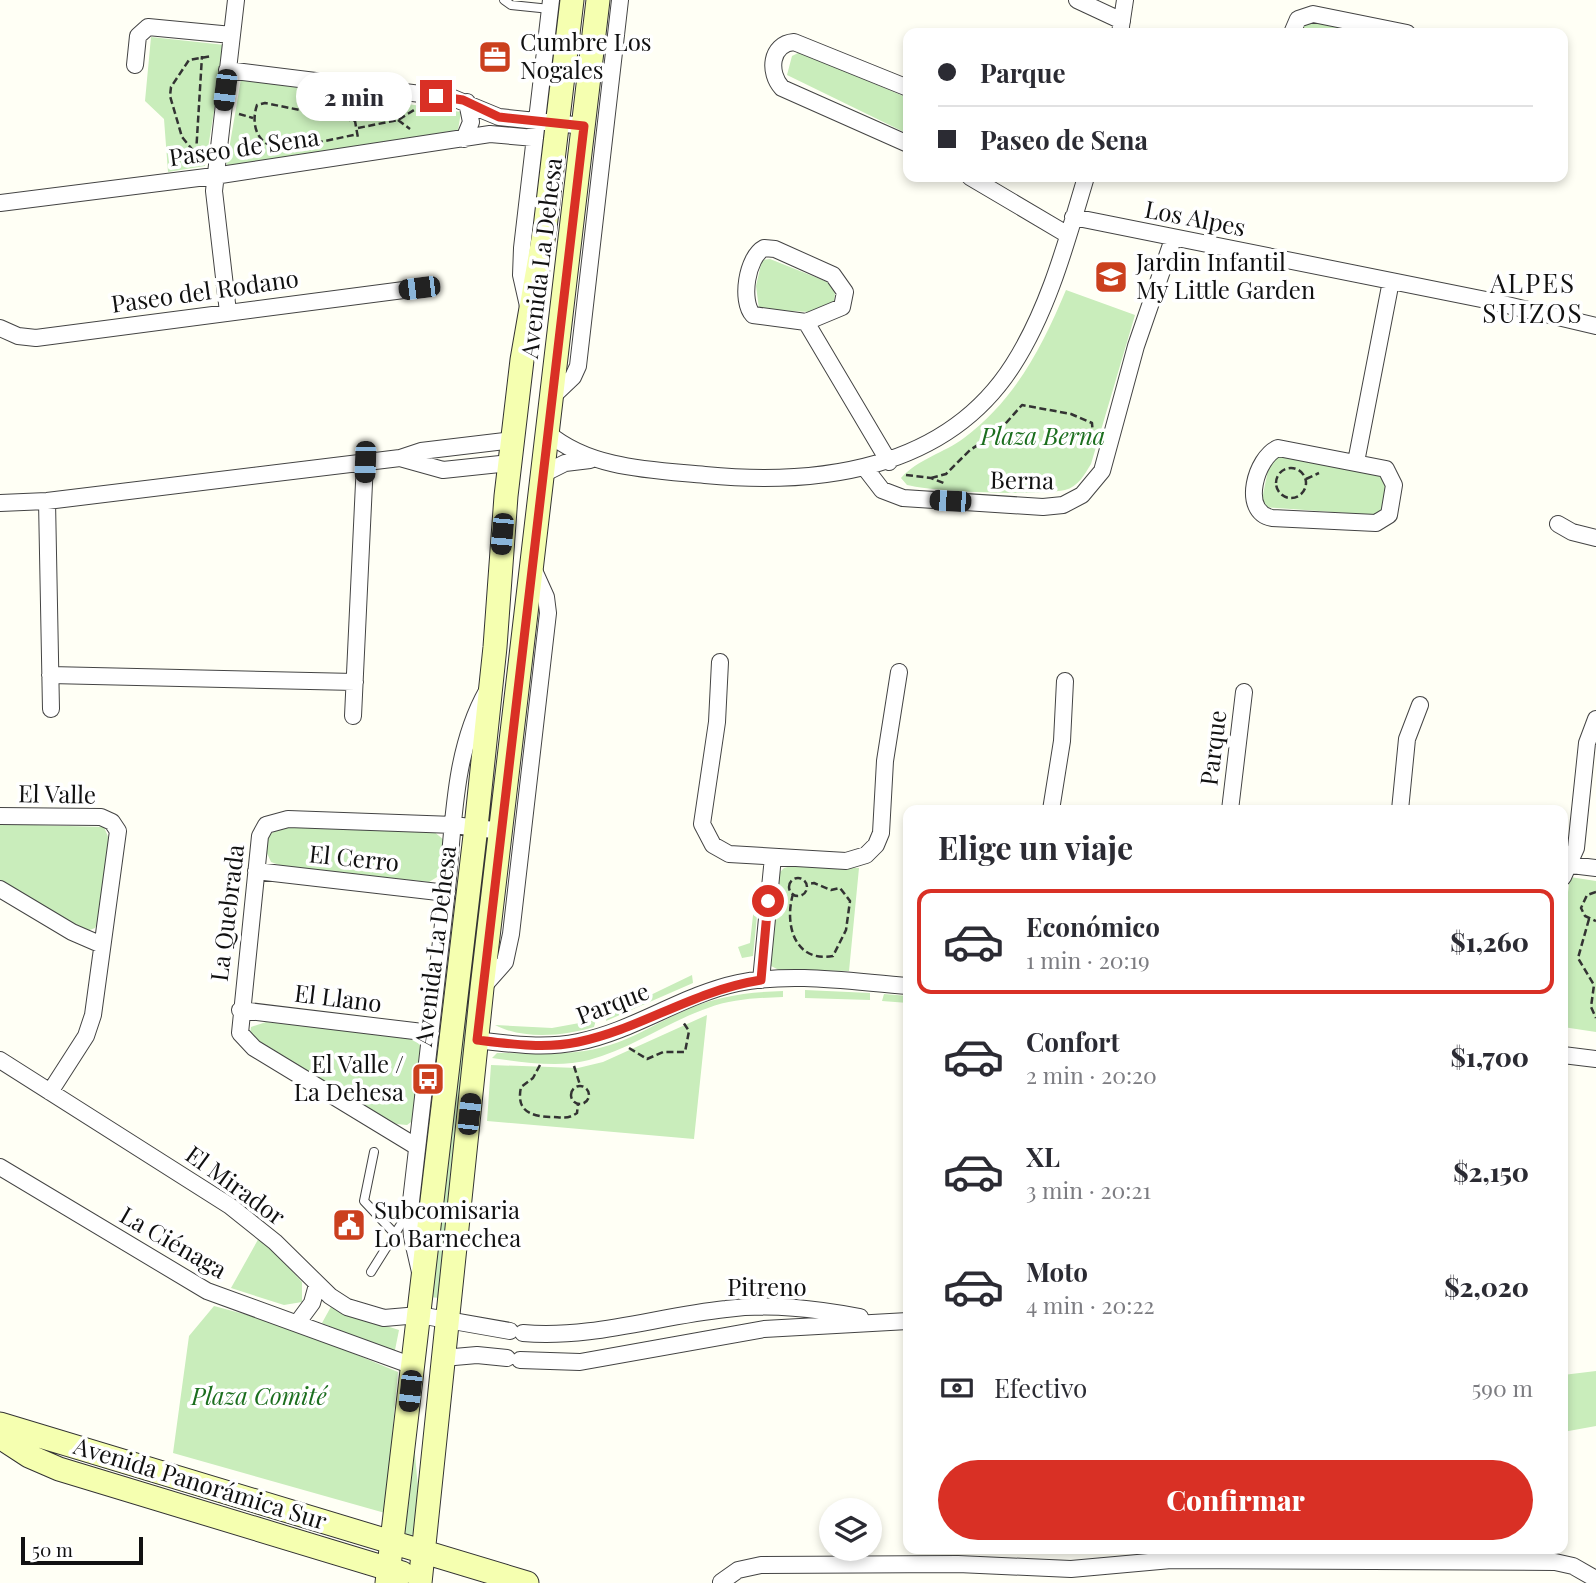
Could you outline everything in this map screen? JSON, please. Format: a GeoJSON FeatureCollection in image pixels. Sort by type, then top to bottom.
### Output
{"type":"FeatureCollection","features":[{"type":"Feature","properties":{"kind":"street"},"geometry":{"type":"LineString","coordinates":[[228,312],[214,176],[236,0]]}},
{"type":"Feature","properties":{"kind":"street","name":"Avenida La Dehesa"},"geometry":{"type":"LineString","coordinates":[[530,316],[521,261],[535,138],[547,122],[572,0]]}},
{"type":"Feature","properties":{"kind":"street","name":"Avenida La Dehesa"},"geometry":{"type":"LineString","coordinates":[[425,1581],[424,1549],[482,988],[598,0]]}},
{"type":"Feature","properties":{"kind":"street","name":"Avenida La Dehesa"},"geometry":{"type":"LineString","coordinates":[[550,414],[578,366],[621,0]]}},
{"type":"Feature","properties":{"kind":"street"},"geometry":{"type":"LineString","coordinates":[[1077,0],[1121,27],[1125,0]]}},
{"type":"Feature","properties":{"kind":"street","name":"Avenida La Dehesa"},"geometry":{"type":"LineString","coordinates":[[388,1576],[423,1283],[465,826],[492,683],[511,452],[545,228],[547,122],[544,4]]}},
{"type":"Feature","properties":{"kind":"street"},"geometry":{"type":"LineString","coordinates":[[1294,28],[1298,19],[1313,15],[1381,28]]}},
{"type":"Feature","properties":{"kind":"street"},"geometry":{"type":"LineString","coordinates":[[135,65],[138,36],[148,27],[232,35]]}},
{"type":"Feature","properties":{"kind":"street"},"geometry":{"type":"LineString","coordinates":[[903,86],[794,42],[783,44],[776,53],[774,77],[782,88],[903,142]]}},
{"type":"Feature","properties":{"kind":"street"},"geometry":{"type":"LineString","coordinates":[[228,62],[467,102],[499,117],[584,126]]}},
{"type":"Feature","properties":{"kind":"street"},"geometry":{"type":"LineString","coordinates":[[464,139],[471,122],[467,102]]}},
{"type":"Feature","properties":{"kind":"street","name":"Paseo de Sena"},"geometry":{"type":"LineString","coordinates":[[0,203],[214,176],[498,133],[535,138]]}},
{"type":"Feature","properties":{"kind":"street"},"geometry":{"type":"LineString","coordinates":[[978,182],[1068,235]]}},
{"type":"Feature","properties":{"kind":"street"},"geometry":{"type":"LineString","coordinates":[[518,400],[539,399],[550,414],[565,446],[600,460],[662,471],[747,478],[806,476],[889,462],[920,449],[952,430],[1000,384],[1037,320],[1084,182]]}},
{"type":"Feature","properties":{"kind":"street","name":"Los Alpes"},"geometry":{"type":"LineString","coordinates":[[1073,217],[1391,281],[1596,326]]}},
{"type":"Feature","properties":{"kind":"street","name":"Berna"},"geometry":{"type":"LineString","coordinates":[[865,468],[882,490],[903,498],[1043,507],[1063,505],[1082,495],[1101,471],[1136,346],[1174,239]]}},
{"type":"Feature","properties":{"kind":"street"},"geometry":{"type":"LineString","coordinates":[[775,249],[841,282],[846,298],[842,307],[806,322],[758,318],[750,312],[747,300],[750,267],[759,250],[775,249]]}},
{"type":"Feature","properties":{"kind":"street"},"geometry":{"type":"LineString","coordinates":[[1356,462],[1391,281]]}},
{"type":"Feature","properties":{"kind":"street","name":"Paseo del Rodano"},"geometry":{"type":"LineString","coordinates":[[0,328],[18,336],[36,338],[419,288]]}},
{"type":"Feature","properties":{"kind":"street"},"geometry":{"type":"LineString","coordinates":[[806,322],[889,462]]}},
{"type":"Feature","properties":{"kind":"street"},"geometry":{"type":"LineString","coordinates":[[1278,448],[1356,462],[1386,469],[1394,479],[1391,509],[1380,522],[1272,518],[1261,514],[1254,504],[1264,458],[1278,448]]}},
{"type":"Feature","properties":{"kind":"street"},"geometry":{"type":"LineString","coordinates":[[0,503],[47,501],[400,458],[421,451],[511,452]]}},
{"type":"Feature","properties":{"kind":"street"},"geometry":{"type":"LineString","coordinates":[[400,458],[443,470],[511,452]]}},
{"type":"Feature","properties":{"kind":"street"},"geometry":{"type":"LineString","coordinates":[[543,474],[565,463],[600,460]]}},
{"type":"Feature","properties":{"kind":"street"},"geometry":{"type":"LineString","coordinates":[[353,716],[365,462]]}},
{"type":"Feature","properties":{"kind":"street"},"geometry":{"type":"LineString","coordinates":[[506,496],[526,506],[540,502]]}},
{"type":"Feature","properties":{"kind":"street"},"geometry":{"type":"LineString","coordinates":[[47,501],[51,709]]}},
{"type":"Feature","properties":{"kind":"street"},"geometry":{"type":"LineString","coordinates":[[1558,524],[1572,532],[1596,538]]}},
{"type":"Feature","properties":{"kind":"street","name":"Avenida La Dehesa"},"geometry":{"type":"LineString","coordinates":[[482,988],[505,962],[511,934],[548,612],[546,597],[533,566]]}},
{"type":"Feature","properties":{"kind":"street"},"geometry":{"type":"LineString","coordinates":[[720,662],[717,722],[702,824],[708,839],[721,850],[773,857],[853,860],[866,855],[876,845],[881,832],[885,761],[899,672]]}},
{"type":"Feature","properties":{"kind":"street"},"geometry":{"type":"LineString","coordinates":[[50,675],[355,682]]}},
{"type":"Feature","properties":{"kind":"street"},"geometry":{"type":"LineString","coordinates":[[1052,805],[1062,741],[1065,681]]}},
{"type":"Feature","properties":{"kind":"street","name":"Parque"},"geometry":{"type":"LineString","coordinates":[[1231,805],[1244,692]]}},
{"type":"Feature","properties":{"kind":"street"},"geometry":{"type":"LineString","coordinates":[[1400,805],[1407,739],[1420,705]]}},
{"type":"Feature","properties":{"kind":"street"},"geometry":{"type":"LineString","coordinates":[[1568,863],[1576,848],[1587,743],[1596,719]]}},
{"type":"Feature","properties":{"kind":"street","name":"El Valle"},"geometry":{"type":"LineString","coordinates":[[0,816],[102,817],[112,822],[118,836],[90,1027],[50,1092]]}},
{"type":"Feature","properties":{"kind":"street","name":"La Quebrada"},"geometry":{"type":"LineString","coordinates":[[417,1147],[247,1043],[238,1028],[263,829],[279,820],[465,826],[501,831]]}},
{"type":"Feature","properties":{"kind":"street"},"geometry":{"type":"LineString","coordinates":[[423,1283],[412,1237],[410,1210],[447,893],[465,826]]}},
{"type":"Feature","properties":{"kind":"street"},"geometry":{"type":"LineString","coordinates":[[761,980],[773,857]]}},
{"type":"Feature","properties":{"kind":"street"},"geometry":{"type":"LineString","coordinates":[[1568,869],[1596,867]]}},
{"type":"Feature","properties":{"kind":"street","name":"El Cerro"},"geometry":{"type":"LineString","coordinates":[[256,871],[447,893]]}},
{"type":"Feature","properties":{"kind":"street"},"geometry":{"type":"LineString","coordinates":[[0,890],[72,932],[102,945]]}},
{"type":"Feature","properties":{"kind":"street","name":"Parque"},"geometry":{"type":"LineString","coordinates":[[477,1040],[543,1046],[578,1042],[606,1034],[694,997],[761,980],[807,978],[903,986]]}},
{"type":"Feature","properties":{"kind":"street","name":"El Llano"},"geometry":{"type":"LineString","coordinates":[[240,1010],[430,1034]]}},
{"type":"Feature","properties":{"kind":"street"},"geometry":{"type":"LineString","coordinates":[[1568,1056],[1596,1059]]}},
{"type":"Feature","properties":{"kind":"street","name":"El Mirador"},"geometry":{"type":"LineString","coordinates":[[0,1060],[230,1206],[275,1242],[317,1285],[339,1302],[364,1314],[397,1318],[419,1315],[447,1319]]}},
{"type":"Feature","properties":{"kind":"street","name":"La Ciénaga"},"geometry":{"type":"LineString","coordinates":[[0,1167],[207,1291],[298,1322],[382,1357],[413,1366]]}},
{"type":"Feature","properties":{"kind":"street"},"geometry":{"type":"LineString","coordinates":[[298,1322],[312,1303],[317,1285]]}},
{"type":"Feature","properties":{"kind":"street","name":"Pitreno"},"geometry":{"type":"LineString","coordinates":[[447,1319],[517,1332],[572,1334],[761,1306],[807,1309],[880,1321]]}},
{"type":"Feature","properties":{"kind":"street"},"geometry":{"type":"LineString","coordinates":[[653,1321],[664,1332],[660,1348]]}},
{"type":"Feature","properties":{"kind":"street","name":"Pitreno"},"geometry":{"type":"LineString","coordinates":[[443,1358],[477,1354],[514,1359],[580,1362],[764,1329],[903,1321]]}},
{"type":"Feature","properties":{"kind":"street","name":"Avenida Panorámica Sur"},"geometry":{"type":"LineString","coordinates":[[0,1424],[424,1549],[527,1583]]}},
{"type":"Feature","properties":{"kind":"street","name":"Avenida Panorámica Sur"},"geometry":{"type":"LineString","coordinates":[[0,1437],[29,1456],[60,1469],[388,1576],[425,1581]]}},
{"type":"Feature","properties":{"kind":"street"},"geometry":{"type":"LineString","coordinates":[[721,1582],[738,1570],[761,1565],[958,1564],[1027,1576],[1171,1560],[1546,1562],[1573,1566],[1594,1578]]}},
{"type":"Feature","properties":{"kind":"lane"},"geometry":{"type":"LineString","coordinates":[[504,0],[511,5],[544,4]]}},
{"type":"Feature","properties":{"kind":"lane"},"geometry":{"type":"LineString","coordinates":[[374,1152],[364,1202],[396,1235]]}},
{"type":"Feature","properties":{"kind":"lane"},"geometry":{"type":"LineString","coordinates":[[372,1272],[410,1210]]}},
{"type":"Feature","properties":{"kind":"path"},"geometry":{"type":"LineString","coordinates":[[214,176],[182,137],[170,87],[189,61],[202,56],[228,62]]}},
{"type":"Feature","properties":{"kind":"path"},"geometry":{"type":"LineString","coordinates":[[196,153],[202,56]]}},
{"type":"Feature","properties":{"kind":"path"},"geometry":{"type":"LineString","coordinates":[[358,128],[398,120],[414,109],[419,93]]}},
{"type":"Feature","properties":{"kind":"path"},"geometry":{"type":"LineString","coordinates":[[289,148],[272,148],[258,137],[253,118],[257,105],[265,103],[355,121],[358,134],[312,144]]}},
{"type":"Feature","properties":{"kind":"path"},"geometry":{"type":"LineString","coordinates":[[930,478],[946,474],[970,450],[998,432],[1022,405],[1071,414],[1092,423],[1093,445]]}},
{"type":"Feature","properties":{"kind":"path"},"geometry":{"type":"LineString","coordinates":[[1296,469],[1304,474],[1305,488],[1299,495],[1289,497],[1281,493],[1277,480],[1282,471],[1296,469]]}},
{"type":"Feature","properties":{"kind":"path"},"geometry":{"type":"LineString","coordinates":[[906,475],[930,478],[948,485]]}},
{"type":"Feature","properties":{"kind":"path"},"geometry":{"type":"LineString","coordinates":[[800,878],[807,884],[814,883],[831,890],[840,888],[850,901],[846,930],[840,947],[833,956],[825,959],[797,947],[791,935],[793,894],[789,887],[792,881],[800,878]]}},
{"type":"Feature","properties":{"kind":"path"},"geometry":{"type":"LineString","coordinates":[[793,894],[804,894],[807,884]]}},
{"type":"Feature","properties":{"kind":"path"},"geometry":{"type":"LineString","coordinates":[[1596,892],[1587,895],[1581,903],[1582,913],[1589,919],[1596,920]]}},
{"type":"Feature","properties":{"kind":"path"},"geometry":{"type":"LineString","coordinates":[[1589,919],[1578,958],[1594,985],[1591,1007],[1596,1018]]}},
{"type":"Feature","properties":{"kind":"path"},"geometry":{"type":"LineString","coordinates":[[629,1048],[647,1059],[663,1052],[685,1052],[689,1039],[683,1022]]}},
{"type":"Feature","properties":{"kind":"path"},"geometry":{"type":"LineString","coordinates":[[540,1065],[533,1078],[521,1087],[520,1104],[525,1111],[538,1117],[569,1119],[577,1113],[578,1104]]}},
{"type":"Feature","properties":{"kind":"path"},"geometry":{"type":"LineString","coordinates":[[574,1066],[580,1085],[587,1090],[589,1096],[586,1101],[578,1104]]}},
{"type":"Feature","properties":{"kind":"path"},"geometry":{"type":"LineString","coordinates":[[578,1104],[570,1096],[574,1087],[580,1085]]}},
{"type":"Feature","properties":{"kind":"green space"},"geometry":{"type":"Polygon","coordinates":[[[1312,22],[1342,28],[1302,28],[1304,23],[1312,22]]]}},
{"type":"Feature","properties":{"kind":"green space"},"geometry":{"type":"Polygon","coordinates":[[[151,37],[225,45],[205,166],[168,172],[164,119],[145,101],[151,37]]]}},
{"type":"Feature","properties":{"kind":"green space"},"geometry":{"type":"Polygon","coordinates":[[[800,52],[903,96],[903,132],[787,75],[792,56],[800,52]]]}},
{"type":"Feature","properties":{"kind":"green space"},"geometry":{"type":"Polygon","coordinates":[[[241,79],[461,112],[458,130],[226,167],[241,79]]]}},
{"type":"Feature","properties":{"kind":"green space"},"geometry":{"type":"Polygon","coordinates":[[[770,259],[830,283],[835,294],[834,301],[809,312],[759,309],[756,286],[762,260],[770,259]]]}},
{"type":"Feature","properties":{"kind":"green space","name":"Plaza Berna"},"geometry":{"type":"Polygon","coordinates":[[[1066,290],[1135,315],[1091,464],[1081,480],[1065,490],[1033,493],[962,491],[907,485],[901,478],[908,471],[964,438],[998,407],[1012,390],[1037,352],[1066,290]]]}},
{"type":"Feature","properties":{"kind":"green space"},"geometry":{"type":"Polygon","coordinates":[[[1282,455],[1381,475],[1387,485],[1384,508],[1374,515],[1264,507],[1262,499],[1270,461],[1282,455]]]}},
{"type":"Feature","properties":{"kind":"green space"},"geometry":{"type":"Polygon","coordinates":[[[0,824],[104,827],[109,839],[101,915],[95,928],[87,931],[74,927],[0,880],[0,824]]]}},
{"type":"Feature","properties":{"kind":"green space"},"geometry":{"type":"Polygon","coordinates":[[[281,827],[433,831],[444,840],[442,874],[429,882],[282,866],[271,862],[266,851],[269,835],[281,827]]]}},
{"type":"Feature","properties":{"kind":"green space"},"geometry":{"type":"Polygon","coordinates":[[[795,865],[859,868],[849,971],[779,970],[771,966],[778,874],[784,868],[795,865]]]}},
{"type":"Feature","properties":{"kind":"green space"},"geometry":{"type":"Polygon","coordinates":[[[1570,877],[1596,881],[1596,1032],[1568,1028],[1570,877]]]}},
{"type":"Feature","properties":{"kind":"green space"},"geometry":{"type":"Polygon","coordinates":[[[754,906],[758,906],[753,956],[742,958],[738,947],[750,943],[754,906]]]}},
{"type":"Feature","properties":{"kind":"green space"},"geometry":{"type":"Polygon","coordinates":[[[692,975],[693,983],[606,1021],[607,1016],[692,975]]]}},
{"type":"Feature","properties":{"kind":"green space"},"geometry":{"type":"Polygon","coordinates":[[[466,982],[467,1055],[439,1298],[430,1297],[466,982]]]}},
{"type":"Feature","properties":{"kind":"green space"},"geometry":{"type":"Polygon","coordinates":[[[805,990],[870,993],[870,1000],[805,998],[805,990]]]}},
{"type":"Feature","properties":{"kind":"green space"},"geometry":{"type":"Polygon","coordinates":[[[783,991],[783,997],[735,1001],[708,1008],[620,1049],[589,1060],[553,1064],[492,1058],[497,1053],[554,1054],[596,1049],[629,1038],[683,1011],[720,998],[783,991]]]}},
{"type":"Feature","properties":{"kind":"green space"},"geometry":{"type":"Polygon","coordinates":[[[884,994],[903,996],[903,1003],[882,1001],[884,994]]]}},
{"type":"Feature","properties":{"kind":"green space"},"geometry":{"type":"Polygon","coordinates":[[[707,1015],[694,1139],[487,1121],[491,1065],[578,1068],[603,1062],[707,1015]]]}},
{"type":"Feature","properties":{"kind":"green space"},"geometry":{"type":"Polygon","coordinates":[[[596,1020],[594,1027],[570,1033],[544,1035],[518,1033],[495,1025],[552,1028],[596,1020]]]}},
{"type":"Feature","properties":{"kind":"green space"},"geometry":{"type":"Polygon","coordinates":[[[266,1022],[401,1035],[416,1041],[422,1047],[414,1120],[407,1125],[396,1124],[255,1040],[250,1034],[251,1027],[266,1022]]]}},
{"type":"Feature","properties":{"kind":"green space"},"geometry":{"type":"Polygon","coordinates":[[[260,1236],[302,1282],[302,1302],[284,1305],[231,1288],[260,1236]]]}},
{"type":"Feature","properties":{"kind":"green space"},"geometry":{"type":"Polygon","coordinates":[[[333,1303],[352,1315],[399,1330],[394,1355],[322,1323],[333,1303]]]}},
{"type":"Feature","properties":{"kind":"green space","name":"Plaza Comité"},"geometry":{"type":"Polygon","coordinates":[[[214,1306],[285,1325],[398,1372],[385,1513],[173,1453],[189,1336],[214,1306]]]}},
{"type":"Feature","properties":{"kind":"green space"},"geometry":{"type":"Polygon","coordinates":[[[1596,1371],[1596,1426],[1568,1431],[1568,1374],[1596,1371]]]}},
{"type":"Feature","properties":{"kind":"green space"},"geometry":{"type":"Polygon","coordinates":[[[413,1432],[418,1487],[415,1531],[411,1536],[404,1534],[413,1432]]]}},
{"type":"Feature","properties":{"kind":"place","name":"Cumbre Los Nogales"},"geometry":{"type":"Point","coordinates":[495,57]}},
{"type":"Feature","properties":{"kind":"place","name":"Jardin Infantil My Little Garden"},"geometry":{"type":"Point","coordinates":[1111,277]}},
{"type":"Feature","properties":{"kind":"place","name":"El Valle / La Dehesa"},"geometry":{"type":"Point","coordinates":[428,1079]}},
{"type":"Feature","properties":{"kind":"place","name":"Subcomisaria Lo Barnechea"},"geometry":{"type":"Point","coordinates":[349,1225]}},
{"type":"Feature","properties":{"kind":"district","name":"ALPES SUIZOS"},"geometry":{"type":"Point","coordinates":[1533,299]}},
{"type":"Feature","properties":{"kind":"route"},"geometry":{"type":"LineString","coordinates":[[436,96],[463,100],[499,117],[584,126],[477,1040],[543,1046],[578,1042],[606,1034],[718,988],[761,980],[768,901]]}}]}
